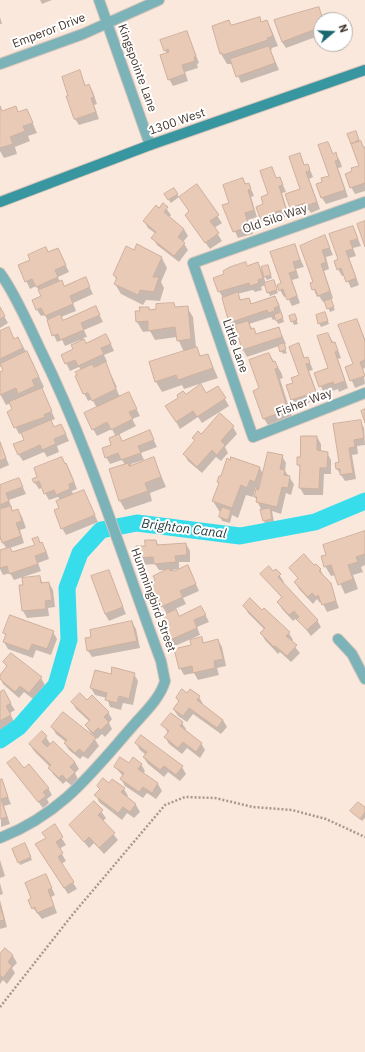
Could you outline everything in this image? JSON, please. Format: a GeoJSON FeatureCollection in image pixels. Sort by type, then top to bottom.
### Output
{"type":"FeatureCollection","features":[{"type":"Feature","properties":{"kind":"street","name":"Kingspointe Lane"},"geometry":{"type":"LineString","coordinates":[[99,0],[150,145]]}},
{"type":"Feature","properties":{"kind":"street","name":"Emperor Drive"},"geometry":{"type":"LineString","coordinates":[[0,64],[83,34],[106,22],[158,0]]}},
{"type":"Feature","properties":{"kind":"street","name":"1300 West"},"geometry":{"type":"LineString","coordinates":[[0,202],[150,145],[365,70]]}},
{"type":"Feature","properties":{"kind":"street","name":"Old Silo Way"},"geometry":{"type":"LineString","coordinates":[[193,263],[365,202]]}},
{"type":"Feature","properties":{"kind":"street","name":"Little Lane"},"geometry":{"type":"LineString","coordinates":[[193,263],[253,437]]}},
{"type":"Feature","properties":{"kind":"street","name":"Hummingbird Street"},"geometry":{"type":"LineString","coordinates":[[0,274],[33,334],[65,402],[161,661],[165,681],[163,688],[156,698],[89,777],[67,799],[33,822],[0,838]]}},
{"type":"Feature","properties":{"kind":"street","name":"Fisher Way"},"geometry":{"type":"LineString","coordinates":[[253,437],[365,393]]}},
{"type":"Feature","properties":{"kind":"street"},"geometry":{"type":"LineString","coordinates":[[338,638],[352,654],[365,679]]}},
{"type":"Feature","properties":{"kind":"path"},"geometry":{"type":"LineString","coordinates":[[0,1007],[73,914],[165,805],[186,796],[215,798],[254,807],[292,810],[326,819],[365,837]]}},
{"type":"Feature","properties":{"kind":"building"},"geometry":{"type":"Polygon","coordinates":[[[319,7],[321,12],[313,12],[313,30],[282,42],[274,20],[319,7]]]}},
{"type":"Feature","properties":{"kind":"building"},"geometry":{"type":"Polygon","coordinates":[[[260,17],[261,22],[267,20],[273,36],[267,38],[268,40],[223,55],[222,53],[220,54],[212,26],[229,20],[231,25],[260,17]]]}},
{"type":"Feature","properties":{"kind":"building"},"geometry":{"type":"Polygon","coordinates":[[[187,31],[196,56],[194,57],[195,61],[182,65],[185,74],[168,80],[160,55],[169,52],[168,49],[164,51],[160,40],[187,31]]]}},
{"type":"Feature","properties":{"kind":"building"},"geometry":{"type":"Polygon","coordinates":[[[269,46],[275,63],[236,77],[230,59],[269,46]]]}},
{"type":"Feature","properties":{"kind":"building"},"geometry":{"type":"Polygon","coordinates":[[[80,70],[85,86],[89,84],[94,97],[91,98],[96,112],[74,119],[66,96],[68,96],[62,77],[80,70]]]}},
{"type":"Feature","properties":{"kind":"building"},"geometry":{"type":"Polygon","coordinates":[[[0,106],[2,111],[16,106],[18,112],[27,109],[33,123],[23,126],[25,131],[10,137],[13,144],[0,148],[0,106]]]}},
{"type":"Feature","properties":{"kind":"building"},"geometry":{"type":"Polygon","coordinates":[[[356,131],[359,140],[351,144],[347,134],[356,131]]]}},
{"type":"Feature","properties":{"kind":"building"},"geometry":{"type":"Polygon","coordinates":[[[361,141],[363,147],[365,147],[365,183],[350,188],[345,174],[352,171],[351,168],[359,166],[351,144],[361,141]]]}},
{"type":"Feature","properties":{"kind":"building"},"geometry":{"type":"Polygon","coordinates":[[[328,142],[333,154],[336,152],[338,160],[335,161],[345,190],[321,198],[316,184],[322,182],[321,178],[329,176],[318,145],[328,142]]]}},
{"type":"Feature","properties":{"kind":"building"},"geometry":{"type":"Polygon","coordinates":[[[300,153],[304,165],[308,164],[310,170],[306,172],[317,202],[306,206],[305,203],[290,208],[285,194],[300,189],[289,157],[300,153]]]}},
{"type":"Feature","properties":{"kind":"building"},"geometry":{"type":"Polygon","coordinates":[[[272,167],[276,178],[280,177],[283,185],[279,186],[286,209],[275,212],[276,215],[261,221],[256,207],[263,204],[261,197],[268,194],[260,171],[272,167]]]}},
{"type":"Feature","properties":{"kind":"building"},"geometry":{"type":"Polygon","coordinates":[[[243,178],[245,184],[249,183],[251,189],[248,190],[254,210],[245,213],[249,227],[233,232],[222,205],[229,203],[223,185],[243,178]]]}},
{"type":"Feature","properties":{"kind":"building"},"geometry":{"type":"Polygon","coordinates":[[[197,184],[219,215],[210,221],[219,233],[205,243],[185,215],[189,211],[179,197],[197,184]]]}},
{"type":"Feature","properties":{"kind":"building"},"geometry":{"type":"Polygon","coordinates":[[[174,188],[178,194],[168,200],[164,194],[174,188]]]}},
{"type":"Feature","properties":{"kind":"building"},"geometry":{"type":"Polygon","coordinates":[[[163,203],[168,207],[164,212],[184,229],[178,237],[185,243],[174,256],[151,238],[156,232],[143,221],[156,205],[159,208],[163,203]]]}},
{"type":"Feature","properties":{"kind":"building"},"geometry":{"type":"Polygon","coordinates":[[[365,221],[365,247],[357,224],[365,221]]]}},
{"type":"Feature","properties":{"kind":"building"},"geometry":{"type":"Polygon","coordinates":[[[353,226],[358,239],[350,241],[353,249],[346,251],[356,278],[346,282],[341,268],[337,270],[334,261],[338,259],[329,234],[353,226]]]}},
{"type":"Feature","properties":{"kind":"building"},"geometry":{"type":"Polygon","coordinates":[[[325,235],[330,248],[322,250],[326,262],[321,264],[330,291],[318,296],[315,289],[312,290],[310,283],[313,282],[300,246],[325,235]]]}},
{"type":"Feature","properties":{"kind":"building"},"geometry":{"type":"Polygon","coordinates":[[[137,244],[162,257],[153,277],[159,277],[154,292],[140,290],[138,295],[114,284],[117,278],[113,275],[126,246],[134,250],[137,244]]]}},
{"type":"Feature","properties":{"kind":"building"},"geometry":{"type":"Polygon","coordinates":[[[295,244],[300,260],[293,262],[296,271],[289,273],[297,296],[287,300],[283,289],[279,291],[277,285],[281,283],[270,252],[295,244]]]}},
{"type":"Feature","properties":{"kind":"building"},"geometry":{"type":"Polygon","coordinates":[[[46,247],[48,252],[58,248],[66,265],[55,270],[58,277],[36,287],[32,279],[25,282],[18,265],[30,260],[28,255],[46,247]]]}},
{"type":"Feature","properties":{"kind":"building"},"geometry":{"type":"Polygon","coordinates":[[[246,262],[247,266],[258,262],[263,278],[258,280],[259,283],[250,286],[249,283],[218,292],[213,278],[224,274],[223,271],[230,267],[246,262]]]}},
{"type":"Feature","properties":{"kind":"building"},"geometry":{"type":"Polygon","coordinates":[[[268,265],[271,275],[264,277],[261,267],[268,265]]]}},
{"type":"Feature","properties":{"kind":"building"},"geometry":{"type":"Polygon","coordinates":[[[86,277],[90,287],[70,296],[73,304],[45,316],[41,308],[36,310],[32,300],[41,296],[38,290],[62,280],[64,286],[86,277]]]}},
{"type":"Feature","properties":{"kind":"building"},"geometry":{"type":"Polygon","coordinates":[[[274,280],[277,290],[267,293],[264,283],[274,280]]]}},
{"type":"Feature","properties":{"kind":"building"},"geometry":{"type":"Polygon","coordinates":[[[238,292],[240,300],[249,298],[251,304],[275,296],[279,306],[274,308],[275,311],[268,313],[267,310],[229,323],[222,298],[238,292]]]}},
{"type":"Feature","properties":{"kind":"building"},"geometry":{"type":"Polygon","coordinates":[[[331,299],[334,307],[327,309],[324,301],[331,299]]]}},
{"type":"Feature","properties":{"kind":"building"},"geometry":{"type":"Polygon","coordinates":[[[174,303],[175,307],[188,306],[191,339],[177,341],[175,327],[148,331],[148,321],[136,322],[135,311],[140,311],[139,307],[149,307],[149,310],[156,309],[156,304],[174,303]]]}},
{"type":"Feature","properties":{"kind":"building"},"geometry":{"type":"Polygon","coordinates":[[[96,306],[100,315],[81,323],[84,330],[60,340],[58,334],[52,336],[47,320],[60,314],[63,320],[96,306]]]}},
{"type":"Feature","properties":{"kind":"building"},"geometry":{"type":"Polygon","coordinates":[[[0,307],[5,316],[0,319],[0,307]]]}},
{"type":"Feature","properties":{"kind":"building"},"geometry":{"type":"Polygon","coordinates":[[[281,312],[283,318],[276,321],[274,315],[281,312]]]}},
{"type":"Feature","properties":{"kind":"building"},"geometry":{"type":"Polygon","coordinates":[[[325,312],[328,321],[318,324],[316,315],[325,312]]]}},
{"type":"Feature","properties":{"kind":"building"},"geometry":{"type":"Polygon","coordinates":[[[295,314],[297,320],[291,322],[289,316],[295,314]]]}},
{"type":"Feature","properties":{"kind":"building"},"geometry":{"type":"Polygon","coordinates":[[[357,319],[365,341],[365,360],[360,362],[365,376],[350,381],[345,367],[353,364],[338,325],[357,319]]]}},
{"type":"Feature","properties":{"kind":"building"},"geometry":{"type":"Polygon","coordinates":[[[248,321],[251,329],[254,328],[256,334],[279,327],[282,337],[242,350],[235,325],[248,321]]]}},
{"type":"Feature","properties":{"kind":"building"},"geometry":{"type":"Polygon","coordinates":[[[9,327],[14,339],[18,337],[23,348],[0,359],[0,331],[9,327]]]}},
{"type":"Feature","properties":{"kind":"building"},"geometry":{"type":"Polygon","coordinates":[[[328,333],[332,343],[335,342],[338,351],[335,352],[345,381],[334,385],[333,382],[319,387],[314,373],[328,368],[317,336],[328,333]]]}},
{"type":"Feature","properties":{"kind":"building"},"geometry":{"type":"Polygon","coordinates":[[[106,334],[111,344],[101,348],[104,354],[78,366],[75,360],[65,364],[61,355],[73,349],[71,345],[84,339],[86,343],[106,334]]]}},
{"type":"Feature","properties":{"kind":"building"},"geometry":{"type":"Polygon","coordinates":[[[284,343],[286,349],[280,352],[278,345],[284,343]]]}},
{"type":"Feature","properties":{"kind":"building"},"geometry":{"type":"Polygon","coordinates":[[[299,343],[304,358],[308,357],[310,363],[306,364],[316,392],[291,400],[286,385],[293,383],[291,378],[299,375],[289,347],[299,343]]]}},
{"type":"Feature","properties":{"kind":"building"},"geometry":{"type":"Polygon","coordinates":[[[197,347],[200,356],[208,354],[213,368],[178,380],[176,375],[155,382],[149,362],[197,347]]]}},
{"type":"Feature","properties":{"kind":"building"},"geometry":{"type":"Polygon","coordinates":[[[27,351],[39,377],[32,380],[35,386],[18,394],[16,388],[0,395],[0,372],[3,370],[0,364],[27,351]]]}},
{"type":"Feature","properties":{"kind":"building"},"geometry":{"type":"Polygon","coordinates":[[[269,353],[273,362],[275,361],[278,368],[275,369],[288,410],[263,419],[253,391],[259,388],[249,360],[269,353]]]}},
{"type":"Feature","properties":{"kind":"building"},"geometry":{"type":"Polygon","coordinates":[[[106,362],[116,389],[92,401],[88,393],[83,394],[75,376],[77,375],[75,372],[92,364],[94,367],[106,362]]]}},
{"type":"Feature","properties":{"kind":"building"},"geometry":{"type":"Polygon","coordinates":[[[201,384],[206,393],[218,386],[226,398],[197,417],[193,411],[176,422],[165,406],[178,398],[177,395],[183,391],[186,394],[201,384]]]}},
{"type":"Feature","properties":{"kind":"building"},"geometry":{"type":"Polygon","coordinates":[[[42,388],[52,411],[44,415],[45,417],[14,428],[7,412],[12,409],[9,402],[42,388]]]}},
{"type":"Feature","properties":{"kind":"building"},"geometry":{"type":"Polygon","coordinates":[[[129,392],[137,409],[129,412],[133,419],[111,430],[107,422],[92,430],[84,413],[129,392]]]}},
{"type":"Feature","properties":{"kind":"building"},"geometry":{"type":"Polygon","coordinates":[[[365,409],[365,423],[361,411],[365,409]]]}},
{"type":"Feature","properties":{"kind":"building"},"geometry":{"type":"Polygon","coordinates":[[[220,413],[234,426],[221,441],[225,445],[217,455],[212,450],[197,467],[183,454],[195,440],[192,438],[198,431],[201,434],[220,413]]]}},
{"type":"Feature","properties":{"kind":"building"},"geometry":{"type":"Polygon","coordinates":[[[51,420],[54,427],[61,424],[66,434],[54,439],[56,444],[42,450],[40,445],[18,455],[13,444],[24,440],[21,433],[51,420]]]}},
{"type":"Feature","properties":{"kind":"building"},"geometry":{"type":"Polygon","coordinates":[[[361,420],[364,438],[354,440],[355,447],[349,448],[353,473],[340,475],[340,469],[336,469],[335,463],[339,462],[333,424],[361,420]]]}},
{"type":"Feature","properties":{"kind":"building"},"geometry":{"type":"Polygon","coordinates":[[[150,430],[154,440],[138,446],[141,453],[121,460],[118,453],[105,458],[102,448],[111,445],[109,438],[119,434],[122,441],[150,430]]]}},
{"type":"Feature","properties":{"kind":"building"},"geometry":{"type":"Polygon","coordinates":[[[301,436],[317,436],[317,450],[328,452],[327,468],[320,468],[319,489],[299,488],[300,465],[297,465],[297,457],[300,457],[301,436]]]}},
{"type":"Feature","properties":{"kind":"building"},"geometry":{"type":"Polygon","coordinates":[[[0,442],[6,458],[0,461],[0,442]]]}},
{"type":"Feature","properties":{"kind":"building"},"geometry":{"type":"Polygon","coordinates":[[[268,452],[283,455],[280,469],[285,470],[284,475],[290,476],[288,488],[282,487],[277,507],[256,502],[257,497],[254,497],[256,489],[258,490],[268,452]]]}},
{"type":"Feature","properties":{"kind":"building"},"geometry":{"type":"Polygon","coordinates":[[[62,457],[74,482],[69,484],[70,489],[56,495],[54,490],[44,494],[39,481],[34,483],[32,479],[37,477],[34,468],[62,457]]]}},
{"type":"Feature","properties":{"kind":"building"},"geometry":{"type":"Polygon","coordinates":[[[154,457],[161,477],[145,483],[148,491],[119,501],[109,469],[128,463],[129,466],[154,457]]]}},
{"type":"Feature","properties":{"kind":"building"},"geometry":{"type":"Polygon","coordinates":[[[231,457],[260,467],[255,482],[250,480],[247,488],[241,485],[232,508],[212,501],[219,483],[217,482],[219,476],[221,476],[227,458],[230,460],[231,457]]]}},
{"type":"Feature","properties":{"kind":"building"},"geometry":{"type":"Polygon","coordinates":[[[19,478],[23,487],[6,493],[9,501],[0,505],[0,485],[19,478]]]}},
{"type":"Feature","properties":{"kind":"building"},"geometry":{"type":"Polygon","coordinates":[[[84,490],[95,515],[61,529],[54,510],[59,508],[56,501],[84,490]]]}},
{"type":"Feature","properties":{"kind":"building"},"geometry":{"type":"Polygon","coordinates":[[[11,506],[12,511],[18,509],[22,521],[16,523],[21,536],[2,543],[0,536],[0,509],[11,506]]]}},
{"type":"Feature","properties":{"kind":"building"},"geometry":{"type":"Polygon","coordinates":[[[222,507],[231,510],[228,520],[219,517],[222,507]]]}},
{"type":"Feature","properties":{"kind":"building"},"geometry":{"type":"Polygon","coordinates":[[[270,508],[272,519],[263,521],[260,510],[270,508]]]}},
{"type":"Feature","properties":{"kind":"building"},"geometry":{"type":"Polygon","coordinates":[[[365,531],[365,554],[356,557],[358,562],[348,565],[353,579],[338,585],[331,565],[324,567],[321,556],[326,555],[323,545],[365,531]]]}},
{"type":"Feature","properties":{"kind":"building"},"geometry":{"type":"Polygon","coordinates":[[[38,537],[46,552],[35,556],[38,564],[9,574],[7,566],[0,568],[0,550],[10,547],[12,552],[35,545],[32,539],[38,537]]]}},
{"type":"Feature","properties":{"kind":"building"},"geometry":{"type":"Polygon","coordinates":[[[145,540],[156,540],[157,545],[186,543],[187,555],[175,556],[176,562],[154,564],[153,557],[137,558],[136,546],[145,546],[145,540]]]}},
{"type":"Feature","properties":{"kind":"building"},"geometry":{"type":"Polygon","coordinates":[[[304,554],[314,565],[316,564],[321,569],[319,571],[331,583],[336,601],[322,605],[318,595],[316,597],[312,593],[308,597],[294,582],[298,578],[289,568],[304,554]]]}},
{"type":"Feature","properties":{"kind":"building"},"geometry":{"type":"Polygon","coordinates":[[[188,565],[196,584],[180,591],[183,597],[161,607],[149,583],[155,580],[153,576],[169,568],[170,571],[174,571],[188,565]]]}},
{"type":"Feature","properties":{"kind":"building"},"geometry":{"type":"Polygon","coordinates":[[[269,566],[273,571],[276,569],[281,574],[278,577],[318,620],[307,630],[296,619],[299,617],[294,611],[289,615],[277,602],[282,597],[260,574],[269,566]]]}},
{"type":"Feature","properties":{"kind":"building"},"geometry":{"type":"Polygon","coordinates":[[[109,570],[123,607],[105,614],[91,576],[109,570]]]}},
{"type":"Feature","properties":{"kind":"building"},"geometry":{"type":"Polygon","coordinates":[[[40,576],[41,583],[49,582],[52,600],[45,601],[46,609],[22,611],[19,585],[23,585],[22,578],[40,576]]]}},
{"type":"Feature","properties":{"kind":"building"},"geometry":{"type":"Polygon","coordinates":[[[250,598],[262,610],[264,608],[290,632],[286,636],[297,645],[287,656],[275,646],[274,647],[260,633],[265,628],[243,606],[250,598]]]}},
{"type":"Feature","properties":{"kind":"building"},"geometry":{"type":"Polygon","coordinates":[[[201,606],[206,615],[194,620],[197,628],[170,640],[162,623],[166,622],[163,615],[176,609],[179,616],[201,606]]]}},
{"type":"Feature","properties":{"kind":"building"},"geometry":{"type":"Polygon","coordinates":[[[10,615],[54,631],[47,649],[32,644],[29,651],[3,642],[6,634],[3,633],[10,615]]]}},
{"type":"Feature","properties":{"kind":"building"},"geometry":{"type":"Polygon","coordinates":[[[132,621],[137,641],[87,651],[85,638],[91,637],[90,630],[132,621]]]}},
{"type":"Feature","properties":{"kind":"building"},"geometry":{"type":"Polygon","coordinates":[[[202,637],[203,643],[218,639],[223,659],[214,661],[215,668],[193,673],[192,666],[179,669],[174,649],[191,645],[190,640],[202,637]]]}},
{"type":"Feature","properties":{"kind":"building"},"geometry":{"type":"Polygon","coordinates":[[[11,653],[42,677],[29,693],[20,686],[15,692],[0,679],[0,675],[7,666],[3,662],[11,653]]]}},
{"type":"Feature","properties":{"kind":"building"},"geometry":{"type":"Polygon","coordinates":[[[112,667],[135,673],[129,699],[119,696],[117,703],[105,700],[107,693],[90,688],[95,670],[111,674],[112,667]]]}},
{"type":"Feature","properties":{"kind":"building"},"geometry":{"type":"Polygon","coordinates":[[[182,689],[187,693],[190,689],[200,696],[197,700],[223,720],[217,728],[189,708],[183,716],[173,709],[179,701],[176,698],[182,689]]]}},
{"type":"Feature","properties":{"kind":"building"},"geometry":{"type":"Polygon","coordinates":[[[4,690],[11,703],[6,706],[11,715],[0,721],[0,692],[4,690]]]}},
{"type":"Feature","properties":{"kind":"building"},"geometry":{"type":"Polygon","coordinates":[[[80,693],[87,700],[92,695],[109,712],[104,717],[109,722],[101,730],[98,728],[93,733],[85,725],[90,720],[71,702],[80,693]]]}},
{"type":"Feature","properties":{"kind":"building"},"geometry":{"type":"Polygon","coordinates":[[[63,712],[96,738],[84,753],[79,749],[75,753],[64,743],[67,740],[51,727],[63,712]]]}},
{"type":"Feature","properties":{"kind":"building"},"geometry":{"type":"Polygon","coordinates":[[[171,713],[183,722],[180,726],[202,743],[196,752],[183,742],[178,748],[164,737],[169,731],[161,725],[171,713]]]}},
{"type":"Feature","properties":{"kind":"building"},"geometry":{"type":"Polygon","coordinates":[[[42,731],[47,736],[42,742],[47,747],[53,741],[75,762],[70,767],[75,772],[67,780],[62,775],[59,778],[48,768],[51,765],[29,744],[42,731]]]}},
{"type":"Feature","properties":{"kind":"building"},"geometry":{"type":"Polygon","coordinates":[[[141,735],[183,766],[176,775],[164,766],[160,770],[143,757],[147,752],[135,743],[141,735]]]}},
{"type":"Feature","properties":{"kind":"building"},"geometry":{"type":"Polygon","coordinates":[[[15,757],[24,768],[29,764],[49,788],[43,792],[46,796],[38,802],[7,763],[15,757]]]}},
{"type":"Feature","properties":{"kind":"building"},"geometry":{"type":"Polygon","coordinates":[[[120,757],[129,763],[133,757],[142,764],[138,769],[158,783],[152,793],[143,787],[139,792],[120,779],[124,773],[114,767],[120,757]]]}},
{"type":"Feature","properties":{"kind":"building"},"geometry":{"type":"Polygon","coordinates":[[[103,778],[109,783],[112,779],[125,788],[121,792],[136,804],[130,812],[123,807],[118,813],[94,795],[100,789],[97,786],[103,778]]]}},
{"type":"Feature","properties":{"kind":"building"},"geometry":{"type":"Polygon","coordinates":[[[2,779],[8,797],[1,799],[7,817],[0,819],[0,780],[2,779]]]}},
{"type":"Feature","properties":{"kind":"building"},"geometry":{"type":"Polygon","coordinates":[[[94,801],[103,810],[98,815],[115,833],[99,848],[89,837],[84,842],[69,825],[94,801]]]}},
{"type":"Feature","properties":{"kind":"building"},"geometry":{"type":"Polygon","coordinates":[[[358,802],[365,807],[365,812],[360,819],[350,811],[358,802]]]}},
{"type":"Feature","properties":{"kind":"building"},"geometry":{"type":"Polygon","coordinates":[[[55,824],[63,837],[56,842],[63,853],[58,857],[74,882],[64,888],[35,844],[46,838],[42,833],[55,824]]]}},
{"type":"Feature","properties":{"kind":"building"},"geometry":{"type":"Polygon","coordinates":[[[25,843],[31,857],[18,863],[12,849],[25,843]]]}},
{"type":"Feature","properties":{"kind":"building"},"geometry":{"type":"Polygon","coordinates":[[[46,874],[52,888],[48,890],[54,906],[37,913],[35,907],[32,909],[28,900],[31,898],[25,883],[46,874]]]}},
{"type":"Feature","properties":{"kind":"building"},"geometry":{"type":"Polygon","coordinates":[[[0,905],[4,920],[0,921],[0,905]]]}},
{"type":"Feature","properties":{"kind":"building"},"geometry":{"type":"Polygon","coordinates":[[[5,948],[13,955],[8,962],[12,966],[3,978],[0,975],[0,954],[5,948]]]}},
{"type":"Feature","properties":{"kind":"waterway","name":"Brighton Canal"},"geometry":{"type":"LineString","coordinates":[[0,740],[19,727],[56,685],[69,640],[67,588],[80,553],[101,530],[137,523],[240,536],[315,522],[365,501]]}}]}
